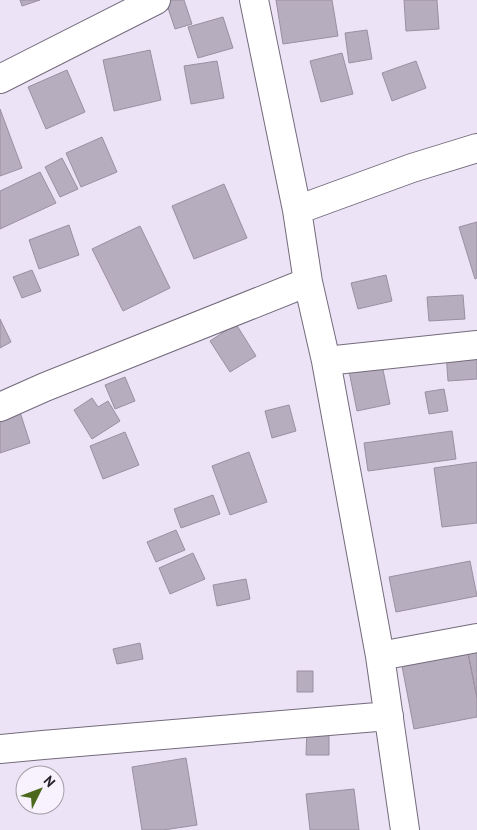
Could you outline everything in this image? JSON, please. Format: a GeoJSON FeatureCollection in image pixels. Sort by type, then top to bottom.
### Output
{"type":"FeatureCollection","features":[{"type":"Feature","properties":{"kind":"street"},"geometry":{"type":"LineString","coordinates":[[0,79],[156,0]]}},
{"type":"Feature","properties":{"kind":"street"},"geometry":{"type":"LineString","coordinates":[[254,0],[297,210],[308,282],[326,361],[380,656],[405,830]]}},
{"type":"Feature","properties":{"kind":"street"},"geometry":{"type":"LineString","coordinates":[[297,210],[412,168],[477,148]]}},
{"type":"Feature","properties":{"kind":"street"},"geometry":{"type":"LineString","coordinates":[[0,407],[45,387],[308,282]]}},
{"type":"Feature","properties":{"kind":"street"},"geometry":{"type":"LineString","coordinates":[[326,361],[477,345]]}},
{"type":"Feature","properties":{"kind":"street"},"geometry":{"type":"LineString","coordinates":[[380,656],[477,638]]}},
{"type":"Feature","properties":{"kind":"street"},"geometry":{"type":"LineString","coordinates":[[0,749],[389,716]]}},
{"type":"Feature","properties":{"kind":"building"},"geometry":{"type":"Polygon","coordinates":[[[20,0],[40,0],[22,6],[20,0]]]}},
{"type":"Feature","properties":{"kind":"building"},"geometry":{"type":"Polygon","coordinates":[[[184,0],[192,24],[175,29],[166,2],[184,0]]]}},
{"type":"Feature","properties":{"kind":"building"},"geometry":{"type":"Polygon","coordinates":[[[276,0],[332,0],[338,36],[283,44],[276,0]]]}},
{"type":"Feature","properties":{"kind":"building"},"geometry":{"type":"Polygon","coordinates":[[[404,0],[437,0],[439,29],[406,31],[404,0]]]}},
{"type":"Feature","properties":{"kind":"building"},"geometry":{"type":"Polygon","coordinates":[[[223,17],[233,48],[198,58],[188,27],[223,17]]]}},
{"type":"Feature","properties":{"kind":"building"},"geometry":{"type":"Polygon","coordinates":[[[367,30],[372,59],[349,63],[345,33],[367,30]]]}},
{"type":"Feature","properties":{"kind":"building"},"geometry":{"type":"Polygon","coordinates":[[[150,50],[161,100],[114,111],[103,60],[150,50]]]}},
{"type":"Feature","properties":{"kind":"building"},"geometry":{"type":"Polygon","coordinates":[[[342,53],[353,94],[321,102],[310,61],[342,53]]]}},
{"type":"Feature","properties":{"kind":"building"},"geometry":{"type":"Polygon","coordinates":[[[217,61],[224,98],[191,104],[184,66],[217,61]]]}},
{"type":"Feature","properties":{"kind":"building"},"geometry":{"type":"Polygon","coordinates":[[[416,61],[426,88],[392,101],[382,73],[416,61]]]}},
{"type":"Feature","properties":{"kind":"building"},"geometry":{"type":"Polygon","coordinates":[[[67,70],[85,112],[46,129],[28,87],[67,70]]]}},
{"type":"Feature","properties":{"kind":"building"},"geometry":{"type":"Polygon","coordinates":[[[0,109],[22,168],[0,176],[0,109]]]}},
{"type":"Feature","properties":{"kind":"building"},"geometry":{"type":"Polygon","coordinates":[[[102,137],[117,172],[81,187],[66,153],[102,137]]]}},
{"type":"Feature","properties":{"kind":"building"},"geometry":{"type":"Polygon","coordinates":[[[62,158],[78,189],[60,197],[45,167],[62,158]]]}},
{"type":"Feature","properties":{"kind":"building"},"geometry":{"type":"Polygon","coordinates":[[[40,172],[56,203],[0,229],[0,191],[40,172]]]}},
{"type":"Feature","properties":{"kind":"building"},"geometry":{"type":"Polygon","coordinates":[[[224,184],[247,238],[194,259],[172,206],[224,184]]]}},
{"type":"Feature","properties":{"kind":"building"},"geometry":{"type":"Polygon","coordinates":[[[477,222],[477,278],[475,279],[459,227],[477,222]]]}},
{"type":"Feature","properties":{"kind":"building"},"geometry":{"type":"Polygon","coordinates":[[[69,225],[79,255],[39,269],[29,240],[69,225]]]}},
{"type":"Feature","properties":{"kind":"building"},"geometry":{"type":"Polygon","coordinates":[[[140,226],[170,288],[123,311],[92,249],[140,226]]]}},
{"type":"Feature","properties":{"kind":"building"},"geometry":{"type":"Polygon","coordinates":[[[32,270],[41,291],[22,298],[13,277],[32,270]]]}},
{"type":"Feature","properties":{"kind":"building"},"geometry":{"type":"Polygon","coordinates":[[[386,275],[392,301],[358,309],[351,283],[386,275]]]}},
{"type":"Feature","properties":{"kind":"building"},"geometry":{"type":"Polygon","coordinates":[[[463,295],[465,319],[429,321],[427,297],[463,295]]]}},
{"type":"Feature","properties":{"kind":"building"},"geometry":{"type":"Polygon","coordinates":[[[0,319],[11,342],[0,348],[0,319]]]}},
{"type":"Feature","properties":{"kind":"building"},"geometry":{"type":"Polygon","coordinates":[[[236,324],[256,356],[230,372],[210,341],[236,324]]]}},
{"type":"Feature","properties":{"kind":"building"},"geometry":{"type":"Polygon","coordinates":[[[477,351],[477,379],[448,381],[446,353],[477,351]]]}},
{"type":"Feature","properties":{"kind":"building"},"geometry":{"type":"Polygon","coordinates":[[[381,360],[390,404],[357,411],[348,366],[381,360]]]}},
{"type":"Feature","properties":{"kind":"building"},"geometry":{"type":"Polygon","coordinates":[[[125,377],[135,401],[115,409],[105,385],[125,377]]]}},
{"type":"Feature","properties":{"kind":"building"},"geometry":{"type":"Polygon","coordinates":[[[444,389],[448,411],[429,414],[425,392],[444,389]]]}},
{"type":"Feature","properties":{"kind":"building"},"geometry":{"type":"Polygon","coordinates":[[[92,398],[98,407],[108,401],[120,421],[92,439],[74,410],[92,398]]]}},
{"type":"Feature","properties":{"kind":"building"},"geometry":{"type":"Polygon","coordinates":[[[289,405],[296,431],[272,438],[265,411],[289,405]]]}},
{"type":"Feature","properties":{"kind":"building"},"geometry":{"type":"Polygon","coordinates":[[[18,406],[30,443],[0,453],[0,412],[18,406]]]}},
{"type":"Feature","properties":{"kind":"building"},"geometry":{"type":"Polygon","coordinates":[[[452,431],[456,459],[368,471],[364,443],[452,431]]]}},
{"type":"Feature","properties":{"kind":"building"},"geometry":{"type":"Polygon","coordinates":[[[125,432],[139,465],[103,479],[90,446],[125,432]]]}},
{"type":"Feature","properties":{"kind":"building"},"geometry":{"type":"Polygon","coordinates":[[[249,452],[267,502],[230,515],[212,466],[249,452]]]}},
{"type":"Feature","properties":{"kind":"building"},"geometry":{"type":"Polygon","coordinates":[[[477,462],[477,523],[442,527],[434,468],[477,462]]]}},
{"type":"Feature","properties":{"kind":"building"},"geometry":{"type":"Polygon","coordinates":[[[213,495],[220,514],[181,528],[174,509],[213,495]]]}},
{"type":"Feature","properties":{"kind":"building"},"geometry":{"type":"Polygon","coordinates":[[[176,530],[185,550],[156,562],[147,542],[176,530]]]}},
{"type":"Feature","properties":{"kind":"building"},"geometry":{"type":"Polygon","coordinates":[[[193,553],[205,579],[170,594],[159,568],[193,553]]]}},
{"type":"Feature","properties":{"kind":"building"},"geometry":{"type":"Polygon","coordinates":[[[470,561],[477,596],[396,612],[389,577],[470,561]]]}},
{"type":"Feature","properties":{"kind":"building"},"geometry":{"type":"Polygon","coordinates":[[[246,579],[250,599],[217,606],[213,585],[246,579]]]}},
{"type":"Feature","properties":{"kind":"building"},"geometry":{"type":"Polygon","coordinates":[[[140,643],[143,659],[117,664],[113,649],[140,643]]]}},
{"type":"Feature","properties":{"kind":"building"},"geometry":{"type":"Polygon","coordinates":[[[477,652],[477,698],[468,653],[477,652]]]}},
{"type":"Feature","properties":{"kind":"building"},"geometry":{"type":"Polygon","coordinates":[[[468,653],[477,698],[477,717],[414,729],[402,666],[468,653]]]}},
{"type":"Feature","properties":{"kind":"building"},"geometry":{"type":"Polygon","coordinates":[[[297,671],[313,671],[313,692],[297,692],[297,671]]]}},
{"type":"Feature","properties":{"kind":"building"},"geometry":{"type":"Polygon","coordinates":[[[307,729],[329,729],[329,755],[306,755],[307,729]]]}},
{"type":"Feature","properties":{"kind":"building"},"geometry":{"type":"Polygon","coordinates":[[[186,758],[197,825],[163,830],[142,830],[132,767],[186,758]]]}},
{"type":"Feature","properties":{"kind":"building"},"geometry":{"type":"Polygon","coordinates":[[[354,789],[359,830],[310,830],[306,794],[354,789]]]}}]}
